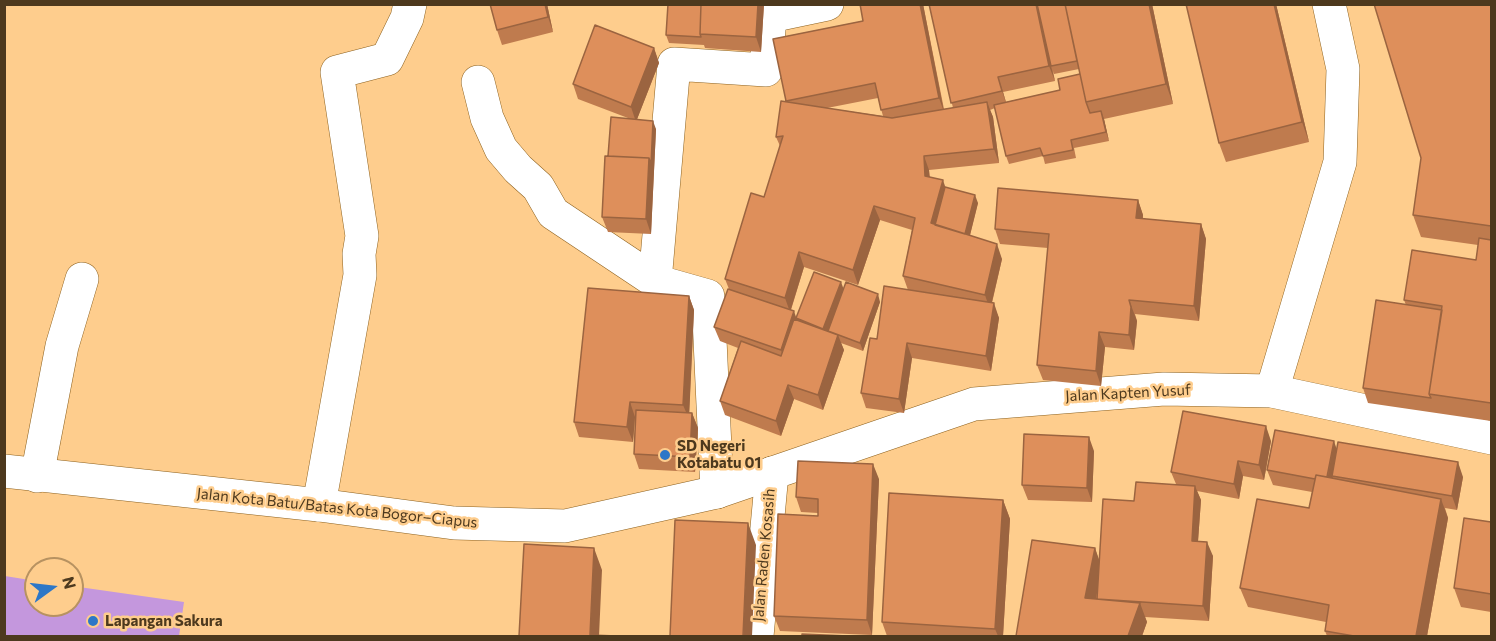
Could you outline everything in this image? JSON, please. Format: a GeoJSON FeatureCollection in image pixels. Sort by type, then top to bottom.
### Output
{"type":"FeatureCollection","features":[{"type":"Feature","properties":{"kind":"street"},"geometry":{"type":"LineString","coordinates":[[319,505],[360,275],[359,254],[362,236],[337,72],[387,59],[407,18],[410,4]]}},
{"type":"Feature","properties":{"kind":"street"},"geometry":{"type":"LineString","coordinates":[[655,281],[674,64],[766,70],[770,10],[827,4]]}},
{"type":"Feature","properties":{"kind":"street"},"geometry":{"type":"LineString","coordinates":[[1272,391],[1340,162],[1343,69],[1329,4]]}},
{"type":"Feature","properties":{"kind":"street"},"geometry":{"type":"LineString","coordinates":[[478,82],[487,118],[501,148],[518,169],[538,187],[553,213],[655,281],[708,296],[717,492]]}},
{"type":"Feature","properties":{"kind":"street"},"geometry":{"type":"LineString","coordinates":[[37,476],[60,356],[82,279]]}},
{"type":"Feature","properties":{"kind":"street","name":"Jalan Kapten Yusuf"},"geometry":{"type":"LineString","coordinates":[[772,473],[974,404],[1164,388],[1272,391],[1491,438]]}},
{"type":"Feature","properties":{"kind":"street","name":"Jalan Kota Batu/Batas Kota Bogor–Ciapus"},"geometry":{"type":"LineString","coordinates":[[4,471],[319,505],[454,523],[565,526],[717,492],[772,473]]}},
{"type":"Feature","properties":{"kind":"street","name":"Jalan Raden Kosasih"},"geometry":{"type":"LineString","coordinates":[[757,636],[772,473]]}},
{"type":"Feature","properties":{"kind":"shaded area","name":"Lapangan Sakura"},"geometry":{"type":"Polygon","coordinates":[[[5,576],[24,579],[24,617],[84,617],[84,588],[184,602],[179,636],[5,636],[5,576]]]}},
{"type":"Feature","properties":{"kind":"building"},"geometry":{"type":"Polygon","coordinates":[[[490,4],[545,4],[548,17],[497,30],[490,4]]]}},
{"type":"Feature","properties":{"kind":"building"},"geometry":{"type":"Polygon","coordinates":[[[668,4],[701,4],[701,37],[666,35],[668,4]]]}},
{"type":"Feature","properties":{"kind":"building"},"geometry":{"type":"Polygon","coordinates":[[[701,4],[758,4],[756,37],[700,34],[701,4]]]}},
{"type":"Feature","properties":{"kind":"building"},"geometry":{"type":"Polygon","coordinates":[[[860,4],[920,4],[939,98],[881,110],[875,83],[786,101],[773,39],[863,21],[860,4]]]}},
{"type":"Feature","properties":{"kind":"building"},"geometry":{"type":"Polygon","coordinates":[[[929,4],[1036,4],[1049,66],[998,77],[1002,91],[951,103],[929,4]]]}},
{"type":"Feature","properties":{"kind":"building"},"geometry":{"type":"Polygon","coordinates":[[[1037,4],[1065,4],[1077,61],[1051,66],[1037,4]]]}},
{"type":"Feature","properties":{"kind":"building"},"geometry":{"type":"Polygon","coordinates":[[[1065,4],[1149,4],[1166,84],[1086,102],[1065,4]]]}},
{"type":"Feature","properties":{"kind":"building"},"geometry":{"type":"Polygon","coordinates":[[[1186,4],[1274,4],[1302,122],[1219,143],[1186,4]]]}},
{"type":"Feature","properties":{"kind":"building"},"geometry":{"type":"Polygon","coordinates":[[[1374,4],[1491,4],[1491,226],[1413,215],[1421,158],[1374,4]]]}},
{"type":"Feature","properties":{"kind":"building"},"geometry":{"type":"Polygon","coordinates":[[[595,25],[654,48],[631,107],[573,84],[595,25]]]}},
{"type":"Feature","properties":{"kind":"building"},"geometry":{"type":"Polygon","coordinates":[[[1080,74],[1090,113],[1101,111],[1106,132],[1071,140],[1073,150],[1043,156],[1040,148],[1006,156],[994,105],[1060,90],[1058,79],[1080,74]]]}},
{"type":"Feature","properties":{"kind":"building"},"geometry":{"type":"Polygon","coordinates":[[[781,101],[892,118],[987,102],[994,149],[924,156],[925,176],[943,180],[931,223],[997,244],[985,295],[903,276],[915,218],[874,206],[853,270],[799,252],[785,298],[725,279],[751,193],[764,197],[783,136],[776,137],[781,101]]]}},
{"type":"Feature","properties":{"kind":"building"},"geometry":{"type":"Polygon","coordinates":[[[611,117],[653,121],[651,165],[649,158],[608,156],[611,117]]]}},
{"type":"Feature","properties":{"kind":"building"},"geometry":{"type":"Polygon","coordinates":[[[605,156],[649,158],[646,219],[602,217],[605,156]]]}},
{"type":"Feature","properties":{"kind":"building"},"geometry":{"type":"Polygon","coordinates":[[[945,187],[975,195],[965,234],[935,225],[945,187]]]}},
{"type":"Feature","properties":{"kind":"building"},"geometry":{"type":"Polygon","coordinates":[[[998,188],[1138,200],[1136,218],[1201,224],[1194,306],[1129,300],[1131,307],[1129,335],[1099,332],[1096,371],[1037,365],[1049,234],[995,229],[998,188]]]}},
{"type":"Feature","properties":{"kind":"building"},"geometry":{"type":"Polygon","coordinates":[[[1479,238],[1491,240],[1491,403],[1429,394],[1442,306],[1404,300],[1412,250],[1476,260],[1479,238]]]}},
{"type":"Feature","properties":{"kind":"building"},"geometry":{"type":"Polygon","coordinates":[[[814,272],[841,282],[823,329],[796,318],[814,272]]]}},
{"type":"Feature","properties":{"kind":"building"},"geometry":{"type":"Polygon","coordinates":[[[846,282],[878,294],[860,343],[828,331],[846,282]]]}},
{"type":"Feature","properties":{"kind":"building"},"geometry":{"type":"Polygon","coordinates":[[[884,286],[994,303],[986,356],[907,343],[899,399],[861,393],[870,338],[877,339],[884,286]]]}},
{"type":"Feature","properties":{"kind":"building"},"geometry":{"type":"Polygon","coordinates":[[[588,288],[689,296],[683,405],[630,402],[627,427],[574,422],[588,288]]]}},
{"type":"Feature","properties":{"kind":"building"},"geometry":{"type":"Polygon","coordinates":[[[728,289],[794,311],[781,350],[714,327],[728,289]]]}},
{"type":"Feature","properties":{"kind":"building"},"geometry":{"type":"Polygon","coordinates":[[[1376,300],[1442,310],[1429,394],[1431,398],[1363,388],[1376,300]]]}},
{"type":"Feature","properties":{"kind":"building"},"geometry":{"type":"Polygon","coordinates":[[[794,319],[838,335],[818,395],[788,385],[776,421],[720,401],[741,341],[781,356],[794,319]]]}},
{"type":"Feature","properties":{"kind":"building"},"geometry":{"type":"Polygon","coordinates":[[[636,410],[692,413],[690,457],[634,454],[636,410]]]}},
{"type":"Feature","properties":{"kind":"building"},"geometry":{"type":"Polygon","coordinates":[[[1183,411],[1266,426],[1259,465],[1238,461],[1234,484],[1171,472],[1183,411]]]}},
{"type":"Feature","properties":{"kind":"building"},"geometry":{"type":"Polygon","coordinates":[[[1275,430],[1334,441],[1327,477],[1316,475],[1315,479],[1267,470],[1275,430]]]}},
{"type":"Feature","properties":{"kind":"building"},"geometry":{"type":"Polygon","coordinates":[[[1024,434],[1089,437],[1087,488],[1022,485],[1024,434]]]}},
{"type":"Feature","properties":{"kind":"building"},"geometry":{"type":"Polygon","coordinates":[[[1338,442],[1458,462],[1452,496],[1332,476],[1338,442]]]}},
{"type":"Feature","properties":{"kind":"building"},"geometry":{"type":"Polygon","coordinates":[[[798,461],[873,464],[867,620],[774,616],[778,514],[818,516],[818,499],[796,497],[798,461]]]}},
{"type":"Feature","properties":{"kind":"building"},"geometry":{"type":"Polygon","coordinates":[[[1316,475],[1441,499],[1416,636],[1354,636],[1325,631],[1329,605],[1240,588],[1257,499],[1309,508],[1316,475]]]}},
{"type":"Feature","properties":{"kind":"building"},"geometry":{"type":"Polygon","coordinates":[[[1136,482],[1195,486],[1192,541],[1207,542],[1203,606],[1097,599],[1103,499],[1134,501],[1136,482]]]}},
{"type":"Feature","properties":{"kind":"building"},"geometry":{"type":"Polygon","coordinates":[[[889,493],[1003,500],[995,629],[882,622],[889,493]]]}},
{"type":"Feature","properties":{"kind":"building"},"geometry":{"type":"Polygon","coordinates":[[[1464,518],[1491,522],[1491,594],[1454,588],[1464,518]]]}},
{"type":"Feature","properties":{"kind":"building"},"geometry":{"type":"Polygon","coordinates":[[[675,520],[748,523],[743,636],[670,636],[675,520]]]}},
{"type":"Feature","properties":{"kind":"building"},"geometry":{"type":"Polygon","coordinates":[[[1032,540],[1095,548],[1085,598],[1140,603],[1128,636],[1016,636],[1032,540]]]}},
{"type":"Feature","properties":{"kind":"building"},"geometry":{"type":"Polygon","coordinates":[[[524,544],[594,548],[590,635],[617,636],[519,636],[524,544]]]}},
{"type":"Feature","properties":{"kind":"building"},"geometry":{"type":"Polygon","coordinates":[[[802,634],[848,636],[802,636],[802,634]]]}},
{"type":"Feature","properties":{"kind":"place","name":"SD Negeri Kotabatu 01"},"geometry":{"type":"Point","coordinates":[665,455]}},
{"type":"Feature","properties":{"kind":"place","name":"Lapangan Sakura"},"geometry":{"type":"Point","coordinates":[93,621]}}]}
